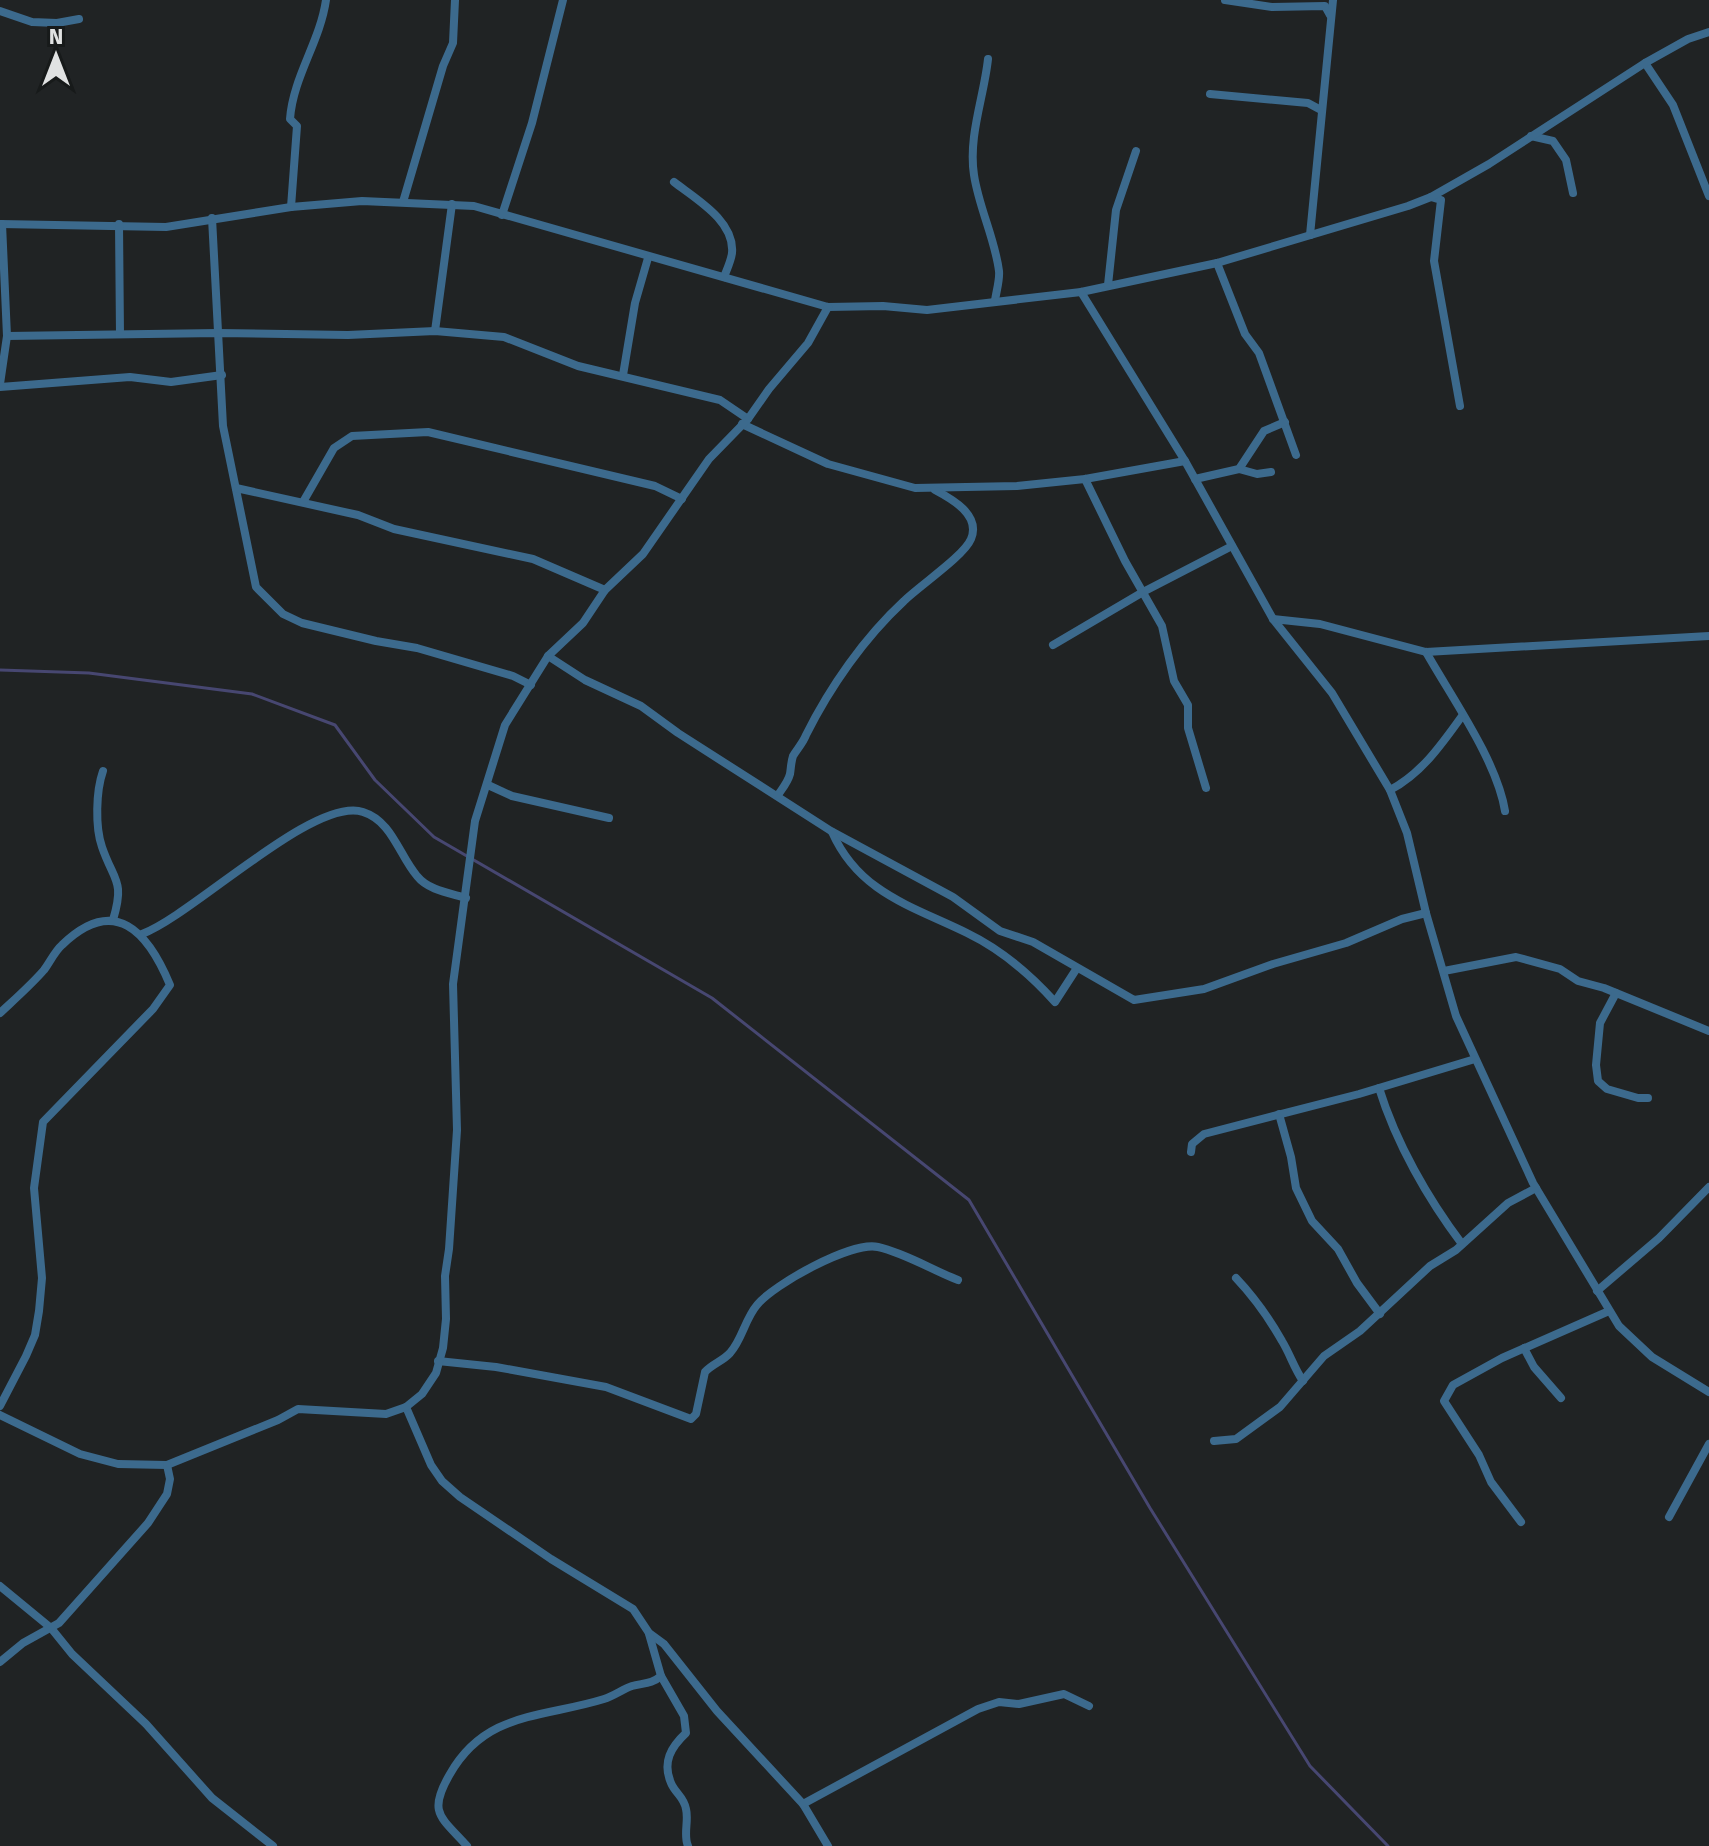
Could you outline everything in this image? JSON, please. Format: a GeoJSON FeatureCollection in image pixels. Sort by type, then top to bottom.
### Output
{"type":"FeatureCollection","features":[{"type":"Feature","properties":{"kind":"street"},"geometry":{"type":"LineString","coordinates":[[291,207],[297,126],[290,119],[291,99],[320,28],[326,0]]}},
{"type":"Feature","properties":{"kind":"street"},"geometry":{"type":"LineString","coordinates":[[403,202],[443,66],[453,43],[455,0]]}},
{"type":"Feature","properties":{"kind":"street"},"geometry":{"type":"LineString","coordinates":[[502,215],[532,123],[563,0]]}},
{"type":"Feature","properties":{"kind":"street"},"geometry":{"type":"LineString","coordinates":[[1225,0],[1272,7],[1325,6],[1330,16]]}},
{"type":"Feature","properties":{"kind":"street"},"geometry":{"type":"LineString","coordinates":[[1310,235],[1333,0]]}},
{"type":"Feature","properties":{"kind":"street"},"geometry":{"type":"LineString","coordinates":[[0,11],[32,22],[57,23],[79,19]]}},
{"type":"Feature","properties":{"kind":"street"},"geometry":{"type":"LineString","coordinates":[[222,375],[171,382],[130,377],[0,386],[7,336],[1,224],[166,227],[291,207],[362,201],[474,206],[828,307],[883,306],[927,310],[1081,292],[1217,263],[1431,197],[1489,164],[1645,63],[1688,39],[1709,32]]}},
{"type":"Feature","properties":{"kind":"street"},"geometry":{"type":"LineString","coordinates":[[988,59],[979,102],[973,159],[978,195],[1000,273],[995,301]]}},
{"type":"Feature","properties":{"kind":"street"},"geometry":{"type":"LineString","coordinates":[[1645,63],[1673,105],[1709,196]]}},
{"type":"Feature","properties":{"kind":"street"},"geometry":{"type":"LineString","coordinates":[[1210,94],[1308,103],[1321,110]]}},
{"type":"Feature","properties":{"kind":"street"},"geometry":{"type":"LineString","coordinates":[[1531,136],[1553,141],[1566,160],[1573,193]]}},
{"type":"Feature","properties":{"kind":"street"},"geometry":{"type":"LineString","coordinates":[[1108,285],[1116,210],[1136,151]]}},
{"type":"Feature","properties":{"kind":"street"},"geometry":{"type":"LineString","coordinates":[[674,182],[710,209],[730,235],[732,250],[724,277]]}},
{"type":"Feature","properties":{"kind":"street"},"geometry":{"type":"LineString","coordinates":[[1431,197],[1441,200],[1434,261],[1460,406]]}},
{"type":"Feature","properties":{"kind":"street"},"geometry":{"type":"LineString","coordinates":[[435,331],[452,204]]}},
{"type":"Feature","properties":{"kind":"street"},"geometry":{"type":"LineString","coordinates":[[212,218],[223,426],[256,587],[283,614],[328,631],[430,652],[513,676],[531,685]]}},
{"type":"Feature","properties":{"kind":"street"},"geometry":{"type":"LineString","coordinates":[[119,224],[120,334]]}},
{"type":"Feature","properties":{"kind":"street"},"geometry":{"type":"LineString","coordinates":[[623,375],[635,303],[648,258]]}},
{"type":"Feature","properties":{"kind":"street"},"geometry":{"type":"LineString","coordinates":[[1217,263],[1245,334],[1259,353],[1296,455]]}},
{"type":"Feature","properties":{"kind":"street"},"geometry":{"type":"LineString","coordinates":[[1081,292],[1185,461],[1273,619],[1332,693],[1390,790],[1407,833],[1456,1016],[1536,1188],[1619,1326],[1652,1357],[1709,1392]]}},
{"type":"Feature","properties":{"kind":"street"},"geometry":{"type":"LineString","coordinates":[[0,1415],[80,1454],[118,1464],[167,1465],[298,1409],[386,1414],[406,1407],[422,1394],[436,1373],[446,1319],[445,1276],[457,1130],[453,984],[475,821],[505,725],[548,656],[583,623],[605,590],[643,554],[709,459],[745,422],[808,343],[828,307]]}},
{"type":"Feature","properties":{"kind":"street"},"geometry":{"type":"LineString","coordinates":[[7,336],[348,335],[435,331],[504,337],[578,366],[720,400],[745,422],[828,464],[894,484],[934,490],[1085,479],[1185,461]]}},
{"type":"Feature","properties":{"kind":"street"},"geometry":{"type":"LineString","coordinates":[[1239,469],[1264,431],[1285,422]]}},
{"type":"Feature","properties":{"kind":"street"},"geometry":{"type":"LineString","coordinates":[[303,502],[334,448],[342,441],[352,436],[413,432],[428,432],[655,486],[682,499]]}},
{"type":"Feature","properties":{"kind":"street"},"geometry":{"type":"LineString","coordinates":[[1195,479],[1239,469],[1257,474],[1271,472]]}},
{"type":"Feature","properties":{"kind":"street"},"geometry":{"type":"LineString","coordinates":[[1085,479],[1162,626],[1174,681],[1188,705],[1188,728],[1206,788]]}},
{"type":"Feature","properties":{"kind":"street"},"geometry":{"type":"LineString","coordinates":[[236,488],[358,515],[394,529],[533,559],[605,590]]}},
{"type":"Feature","properties":{"kind":"street"},"geometry":{"type":"LineString","coordinates":[[778,795],[789,778],[792,758],[818,709],[874,631],[912,593],[963,551],[972,538],[973,524],[968,514],[951,498],[934,490]]}},
{"type":"Feature","properties":{"kind":"street"},"geometry":{"type":"LineString","coordinates":[[1053,645],[1143,592],[1232,546]]}},
{"type":"Feature","properties":{"kind":"street"},"geometry":{"type":"LineString","coordinates":[[1273,619],[1320,624],[1426,652],[1709,636]]}},
{"type":"Feature","properties":{"kind":"street"},"geometry":{"type":"LineString","coordinates":[[1426,652],[1488,762],[1502,795],[1505,811]]}},
{"type":"Feature","properties":{"kind":"street"},"geometry":{"type":"LineString","coordinates":[[548,656],[585,680],[641,706],[831,831],[953,897],[1000,931],[1033,942],[1134,1000],[1193,991],[1234,980],[1426,913]]}},
{"type":"Feature","properties":{"kind":"street"},"geometry":{"type":"LineString","coordinates":[[1390,790],[1409,780],[1445,741],[1462,716]]}},
{"type":"Feature","properties":{"kind":"street"},"geometry":{"type":"LineString","coordinates":[[103,771],[99,781],[101,845],[120,887],[113,920]]}},
{"type":"Feature","properties":{"kind":"street"},"geometry":{"type":"LineString","coordinates":[[488,785],[512,796],[609,818]]}},
{"type":"Feature","properties":{"kind":"street"},"geometry":{"type":"LineString","coordinates":[[142,934],[184,911],[218,884],[304,827],[324,816],[349,811],[361,810],[376,818],[394,838],[418,877],[432,888],[466,898]]}},
{"type":"Feature","properties":{"kind":"street"},"geometry":{"type":"LineString","coordinates":[[831,831],[840,851],[877,889],[925,916],[987,944],[1024,970],[1055,1002],[1077,968]]}},
{"type":"Feature","properties":{"kind":"street"},"geometry":{"type":"LineString","coordinates":[[0,1013],[44,969],[62,945],[93,924],[113,920],[142,934],[170,985],[153,1009],[43,1122],[34,1188],[42,1278],[39,1311],[35,1335],[0,1406]]}},
{"type":"Feature","properties":{"kind":"street"},"geometry":{"type":"LineString","coordinates":[[1444,971],[1516,957],[1560,969],[1578,981],[1709,1031]]}},
{"type":"Feature","properties":{"kind":"street"},"geometry":{"type":"LineString","coordinates":[[1616,993],[1600,1023],[1596,1065],[1598,1081],[1607,1089],[1648,1098]]}},
{"type":"Feature","properties":{"kind":"street"},"geometry":{"type":"LineString","coordinates":[[1191,1152],[1192,1144],[1204,1134],[1475,1059]]}},
{"type":"Feature","properties":{"kind":"street"},"geometry":{"type":"LineString","coordinates":[[1379,1088],[1401,1146],[1439,1214],[1462,1244]]}},
{"type":"Feature","properties":{"kind":"street"},"geometry":{"type":"LineString","coordinates":[[1279,1114],[1296,1188],[1312,1221],[1338,1249],[1357,1283],[1380,1314]]}},
{"type":"Feature","properties":{"kind":"street"},"geometry":{"type":"LineString","coordinates":[[1597,1291],[1659,1238],[1709,1187]]}},
{"type":"Feature","properties":{"kind":"street"},"geometry":{"type":"LineString","coordinates":[[1214,1441],[1236,1439],[1280,1407],[1324,1356],[1360,1331],[1430,1266],[1462,1244],[1508,1203],[1536,1188]]}},
{"type":"Feature","properties":{"kind":"street"},"geometry":{"type":"LineString","coordinates":[[438,1361],[496,1367],[606,1387],[691,1419],[700,1402],[705,1372],[732,1352],[757,1304],[776,1287],[804,1271],[846,1253],[875,1246],[958,1280]]}},
{"type":"Feature","properties":{"kind":"street"},"geometry":{"type":"LineString","coordinates":[[1236,1278],[1254,1297],[1285,1344],[1291,1364],[1303,1381]]}},
{"type":"Feature","properties":{"kind":"street"},"geometry":{"type":"LineString","coordinates":[[1521,1522],[1491,1482],[1479,1455],[1444,1401],[1453,1385],[1524,1348],[1609,1311]]}},
{"type":"Feature","properties":{"kind":"street"},"geometry":{"type":"LineString","coordinates":[[1524,1348],[1534,1367],[1561,1398]]}},
{"type":"Feature","properties":{"kind":"street"},"geometry":{"type":"LineString","coordinates":[[406,1407],[431,1465],[442,1481],[460,1497],[551,1559],[633,1609],[649,1633],[661,1676],[684,1716],[686,1733],[672,1747],[667,1762],[671,1784],[684,1799],[689,1820],[688,1846]]}},
{"type":"Feature","properties":{"kind":"street"},"geometry":{"type":"LineString","coordinates":[[1669,1517],[1709,1444]]}},
{"type":"Feature","properties":{"kind":"street"},"geometry":{"type":"LineString","coordinates":[[0,1662],[23,1643],[59,1623],[148,1523],[167,1494],[170,1479],[167,1465]]}},
{"type":"Feature","properties":{"kind":"street"},"geometry":{"type":"LineString","coordinates":[[0,1586],[51,1628],[72,1654],[146,1724],[212,1798],[273,1846]]}},
{"type":"Feature","properties":{"kind":"street"},"geometry":{"type":"LineString","coordinates":[[649,1633],[664,1644],[717,1711],[803,1804],[828,1846]]}},
{"type":"Feature","properties":{"kind":"street"},"geometry":{"type":"LineString","coordinates":[[467,1846],[450,1831],[437,1811],[438,1798],[463,1753],[476,1739],[504,1724],[606,1698],[632,1686],[654,1683],[661,1676]]}},
{"type":"Feature","properties":{"kind":"street"},"geometry":{"type":"LineString","coordinates":[[803,1804],[978,1709],[999,1702],[1019,1704],[1064,1694],[1089,1706]]}},
{"type":"Feature","properties":{"kind":"waterway"},"geometry":{"type":"LineString","coordinates":[[0,670],[89,673],[252,694],[335,725],[375,780],[434,837],[712,998],[969,1200],[1150,1508],[1310,1766],[1388,1846]]}}]}
